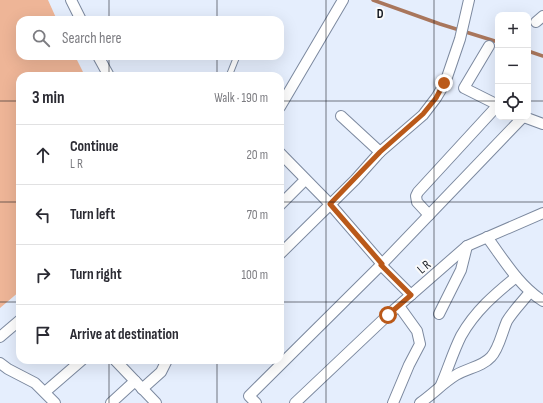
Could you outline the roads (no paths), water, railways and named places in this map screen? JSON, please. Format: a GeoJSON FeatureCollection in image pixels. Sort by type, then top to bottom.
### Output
{"type":"FeatureCollection","features":[{"type":"Feature","properties":{"kind":"street"},"geometry":{"type":"LineString","coordinates":[[71,0],[79,16]]}},
{"type":"Feature","properties":{"kind":"street"},"geometry":{"type":"LineString","coordinates":[[284,250],[380,152],[423,114],[436,98],[444,83],[460,39],[469,0]]}},
{"type":"Feature","properties":{"kind":"street"},"geometry":{"type":"LineString","coordinates":[[284,100],[342,1]]}},
{"type":"Feature","properties":{"kind":"street"},"geometry":{"type":"LineString","coordinates":[[489,46],[464,88],[495,104]]}},
{"type":"Feature","properties":{"kind":"street"},"geometry":{"type":"LineString","coordinates":[[100,60],[107,72]]}},
{"type":"Feature","properties":{"kind":"street"},"geometry":{"type":"LineString","coordinates":[[429,215],[416,202],[418,192],[495,108]]}},
{"type":"Feature","properties":{"kind":"street"},"geometry":{"type":"LineString","coordinates":[[341,116],[380,152]]}},
{"type":"Feature","properties":{"kind":"street"},"geometry":{"type":"LineString","coordinates":[[284,362],[382,265],[521,120]]}},
{"type":"Feature","properties":{"kind":"street"},"geometry":{"type":"LineString","coordinates":[[531,120],[543,124]]}},
{"type":"Feature","properties":{"kind":"street"},"geometry":{"type":"LineString","coordinates":[[284,157],[330,204],[382,265],[411,295]]}},
{"type":"Feature","properties":{"kind":"street"},"geometry":{"type":"LineString","coordinates":[[284,201],[305,180]]}},
{"type":"Feature","properties":{"kind":"street","name":"L R"},"geometry":{"type":"LineString","coordinates":[[301,401],[399,306],[467,246],[543,213]]}},
{"type":"Feature","properties":{"kind":"street"},"geometry":{"type":"LineString","coordinates":[[487,237],[516,277],[530,292],[543,301]]}},
{"type":"Feature","properties":{"kind":"street"},"geometry":{"type":"LineString","coordinates":[[440,314],[461,270],[467,246]]}},
{"type":"Feature","properties":{"kind":"street"},"geometry":{"type":"LineString","coordinates":[[441,385],[462,335],[481,307],[516,277]]}},
{"type":"Feature","properties":{"kind":"street"},"geometry":{"type":"LineString","coordinates":[[420,403],[441,385],[458,374],[483,364],[490,358],[497,348],[508,319],[530,292]]}},
{"type":"Feature","properties":{"kind":"street"},"geometry":{"type":"LineString","coordinates":[[393,403],[409,365],[420,344],[417,331],[399,306]]}},
{"type":"Feature","properties":{"kind":"street"},"geometry":{"type":"LineString","coordinates":[[0,337],[16,323]]}},
{"type":"Feature","properties":{"kind":"street"},"geometry":{"type":"LineString","coordinates":[[0,363],[8,369],[35,383],[55,403]]}},
{"type":"Feature","properties":{"kind":"street"},"geometry":{"type":"LineString","coordinates":[[45,392],[77,364]]}},
{"type":"Feature","properties":{"kind":"street"},"geometry":{"type":"LineString","coordinates":[[119,364],[156,403]]}},
{"type":"Feature","properties":{"kind":"street"},"geometry":{"type":"LineString","coordinates":[[111,403],[161,372],[165,364]]}},
{"type":"Feature","properties":{"kind":"street"},"geometry":{"type":"LineString","coordinates":[[256,403],[249,396],[281,364]]}},
{"type":"Feature","properties":{"kind":"lane"},"geometry":{"type":"LineString","coordinates":[[231,72],[235,60]]}},
{"type":"Feature","properties":{"kind":"waterway"},"geometry":{"type":"LineString","coordinates":[[373,0],[440,24],[495,41]]}},
{"type":"Feature","properties":{"kind":"waterway"},"geometry":{"type":"LineString","coordinates":[[531,52],[543,56]]}}]}
